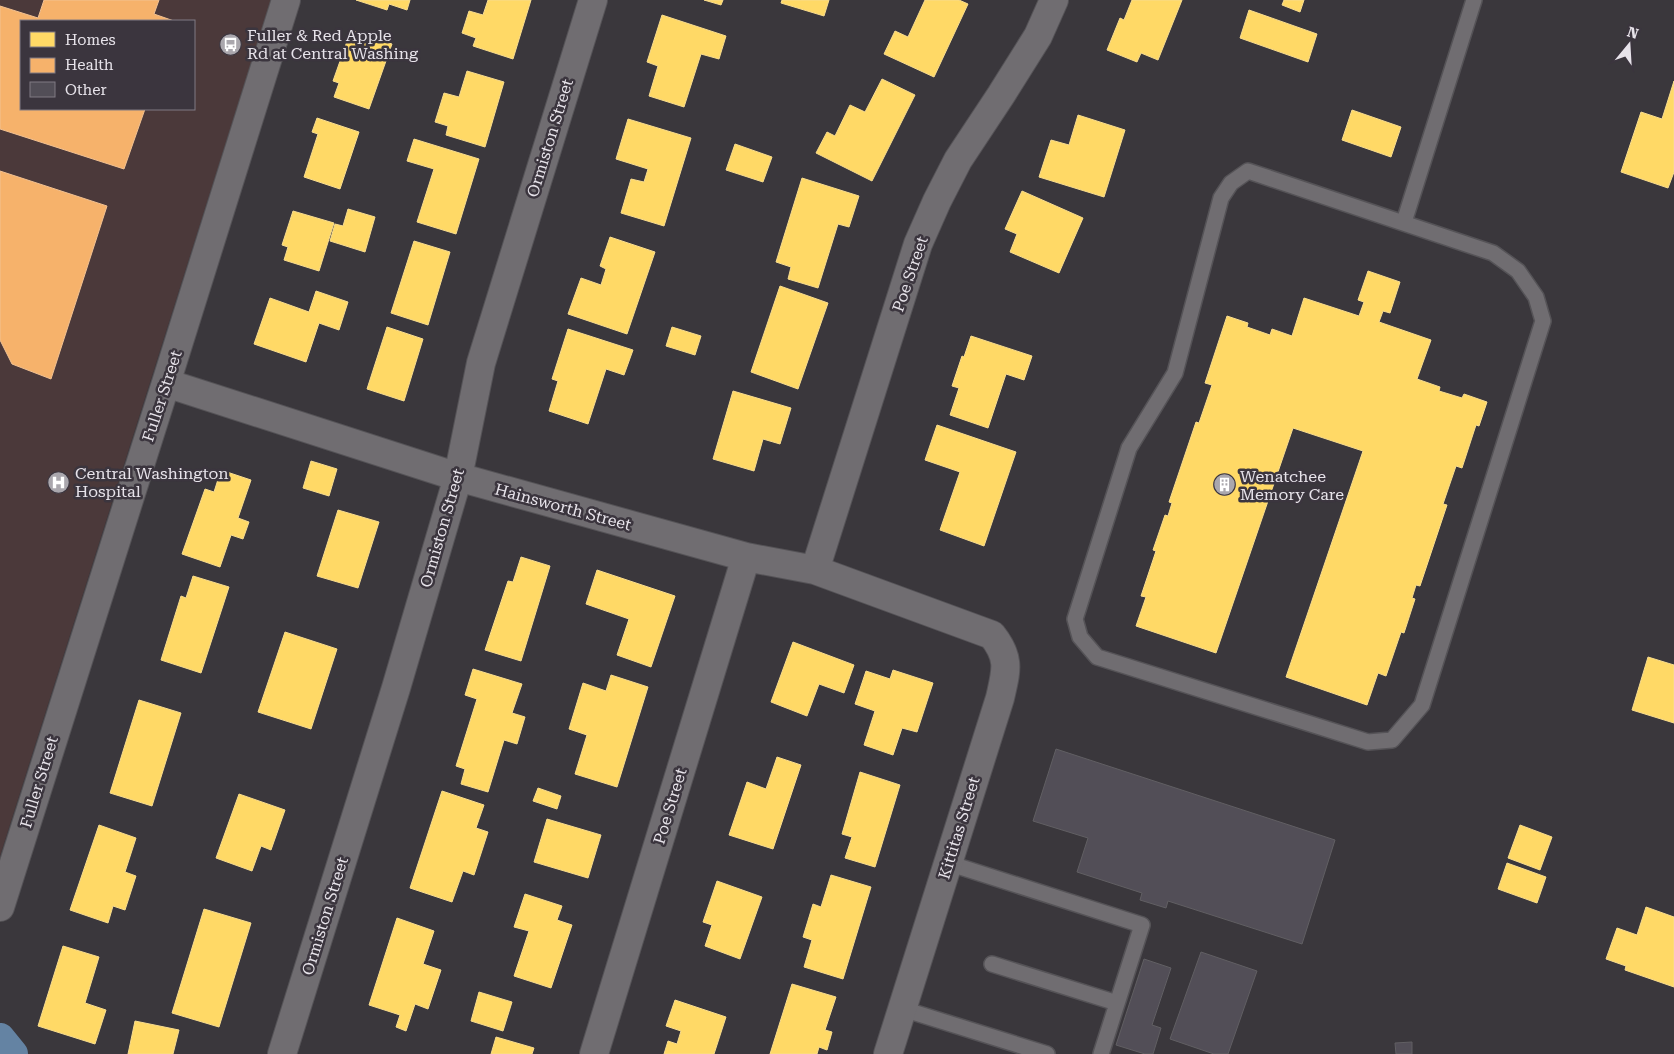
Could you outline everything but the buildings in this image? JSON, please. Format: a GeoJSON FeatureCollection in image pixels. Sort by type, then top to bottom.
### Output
{"type":"FeatureCollection","features":[{"type":"Feature","properties":{"kind":"street","name":"Fuller Street"},"geometry":{"type":"LineString","coordinates":[[0,907],[286,0]]}},
{"type":"Feature","properties":{"kind":"street","name":"Ormiston Street"},"geometry":{"type":"LineString","coordinates":[[282,1054],[396,688],[458,478],[481,363],[593,0]]}},
{"type":"Feature","properties":{"kind":"street","name":"Poe Street"},"geometry":{"type":"LineString","coordinates":[[815,570],[918,244],[958,160],[1038,36],[1054,0]]}},
{"type":"Feature","properties":{"kind":"street","name":"Hainsworth Street"},"geometry":{"type":"LineString","coordinates":[[166,383],[458,478],[746,557],[815,570],[961,623]]}},
{"type":"Feature","properties":{"kind":"street","name":"Poe Street"},"geometry":{"type":"LineString","coordinates":[[594,1054],[746,557]]}},
{"type":"Feature","properties":{"kind":"street","name":"Kittitas Street"},"geometry":{"type":"LineString","coordinates":[[888,1054],[1006,674],[1002,647],[992,635],[961,623]]}},
{"type":"Feature","properties":{"kind":"lane"},"geometry":{"type":"LineString","coordinates":[[1404,222],[1474,0]]}},
{"type":"Feature","properties":{"kind":"lane"},"geometry":{"type":"LineString","coordinates":[[1248,171],[1404,222],[1493,253],[1518,271],[1536,297],[1543,321],[1422,705],[1392,740],[1368,742],[1097,656],[1080,637],[1075,619],[1129,448],[1175,373],[1221,198],[1231,183],[1248,171]]}},
{"type":"Feature","properties":{"kind":"lane"},"geometry":{"type":"LineString","coordinates":[[948,864],[1142,925],[1101,1054]]}},
{"type":"Feature","properties":{"kind":"lane"},"geometry":{"type":"LineString","coordinates":[[992,964],[1117,1003]]}},
{"type":"Feature","properties":{"kind":"lane"},"geometry":{"type":"LineString","coordinates":[[902,1009],[1046,1054]]}},
{"type":"Feature","properties":{"kind":"shaded area","name":"Central Washington Hospital"},"geometry":{"type":"Polygon","coordinates":[[[0,0],[271,0],[0,856],[0,0]]]}},
{"type":"Feature","properties":{"kind":"waterway"},"geometry":{"type":"LineString","coordinates":[[0,1038],[13,1054]]}},
{"type":"Feature","properties":{"kind":"place","name":"Fuller & Red Apple Rd at Central Washing"},"geometry":{"type":"Point","coordinates":[231,44]}},
{"type":"Feature","properties":{"kind":"place","name":"Central Washington Hospital"},"geometry":{"type":"Point","coordinates":[59,482]}},
{"type":"Feature","properties":{"kind":"place","name":"Wenatchee Memory Care"},"geometry":{"type":"Point","coordinates":[1224,485]}}]}
